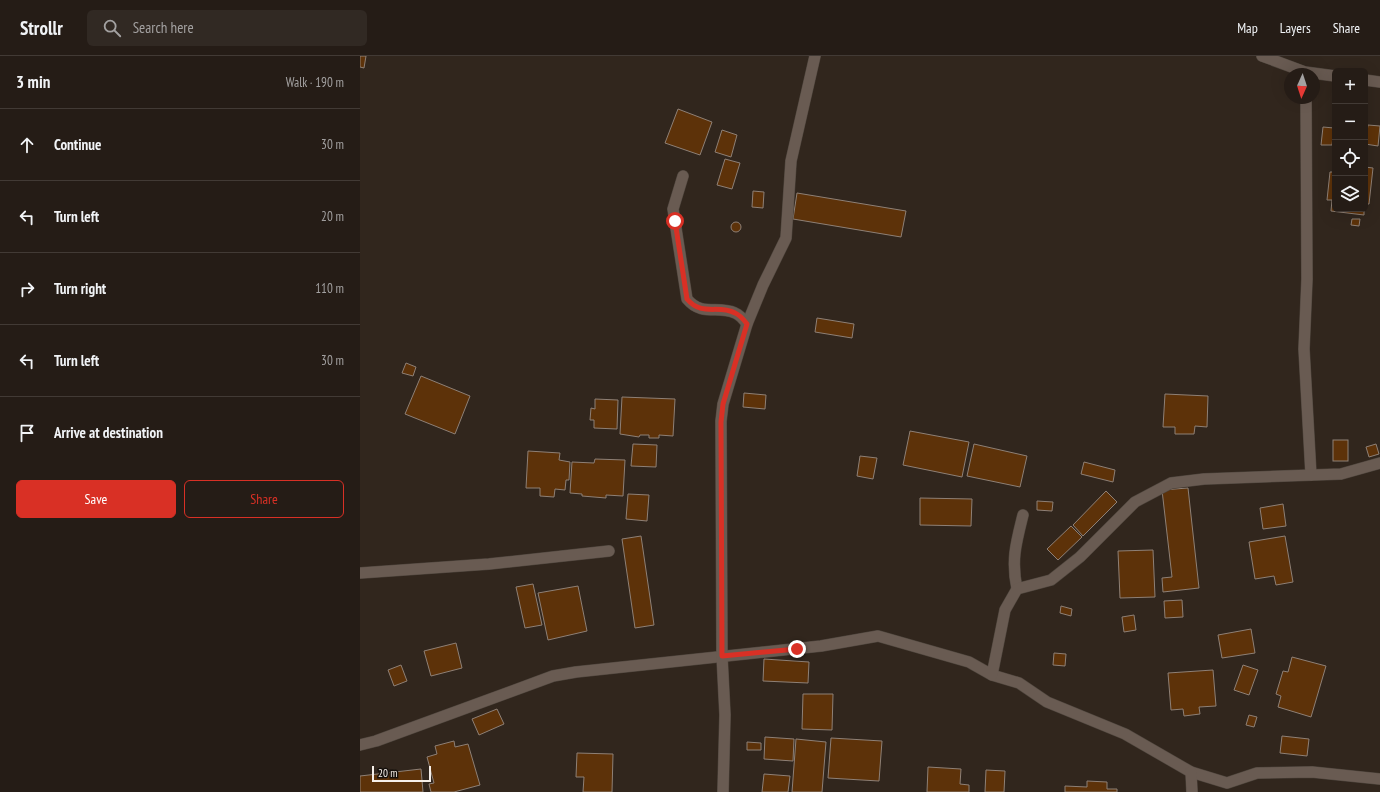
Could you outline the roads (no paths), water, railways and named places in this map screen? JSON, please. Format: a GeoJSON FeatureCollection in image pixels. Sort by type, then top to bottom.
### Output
{"type":"FeatureCollection","features":[{"type":"Feature","properties":{"kind":"street"},"geometry":{"type":"LineString","coordinates":[[723,792],[725,715],[722,656],[721,422],[723,404],[747,324],[763,285],[786,238],[791,161],[815,56]]}},
{"type":"Feature","properties":{"kind":"street"},"geometry":{"type":"LineString","coordinates":[[1262,56],[1292,68]]}},
{"type":"Feature","properties":{"kind":"street"},"geometry":{"type":"LineString","coordinates":[[1320,74],[1332,76]]}},
{"type":"Feature","properties":{"kind":"street"},"geometry":{"type":"LineString","coordinates":[[1368,80],[1380,82]]}},
{"type":"Feature","properties":{"kind":"street"},"geometry":{"type":"LineString","coordinates":[[1306,104],[1307,279],[1304,349],[1311,475]]}},
{"type":"Feature","properties":{"kind":"street"},"geometry":{"type":"LineString","coordinates":[[683,176],[673,208],[687,299],[695,307],[701,309],[734,312],[747,324]]}},
{"type":"Feature","properties":{"kind":"street"},"geometry":{"type":"LineString","coordinates":[[1017,589],[1050,580],[1080,557],[1135,502],[1171,483],[1204,479],[1341,474],[1380,463]]}},
{"type":"Feature","properties":{"kind":"street"},"geometry":{"type":"LineString","coordinates":[[992,675],[1005,610],[1017,589],[1013,569],[1015,546],[1022,515]]}},
{"type":"Feature","properties":{"kind":"street"},"geometry":{"type":"LineString","coordinates":[[360,573],[489,564],[609,551]]}},
{"type":"Feature","properties":{"kind":"street"},"geometry":{"type":"LineString","coordinates":[[360,745],[376,741],[553,676],[821,646],[878,636],[969,662],[992,675],[1019,683],[1047,702],[1125,734],[1192,772],[1227,783],[1257,773],[1312,772],[1380,779]]}},
{"type":"Feature","properties":{"kind":"street"},"geometry":{"type":"LineString","coordinates":[[1192,772],[1192,792]]}}]}
